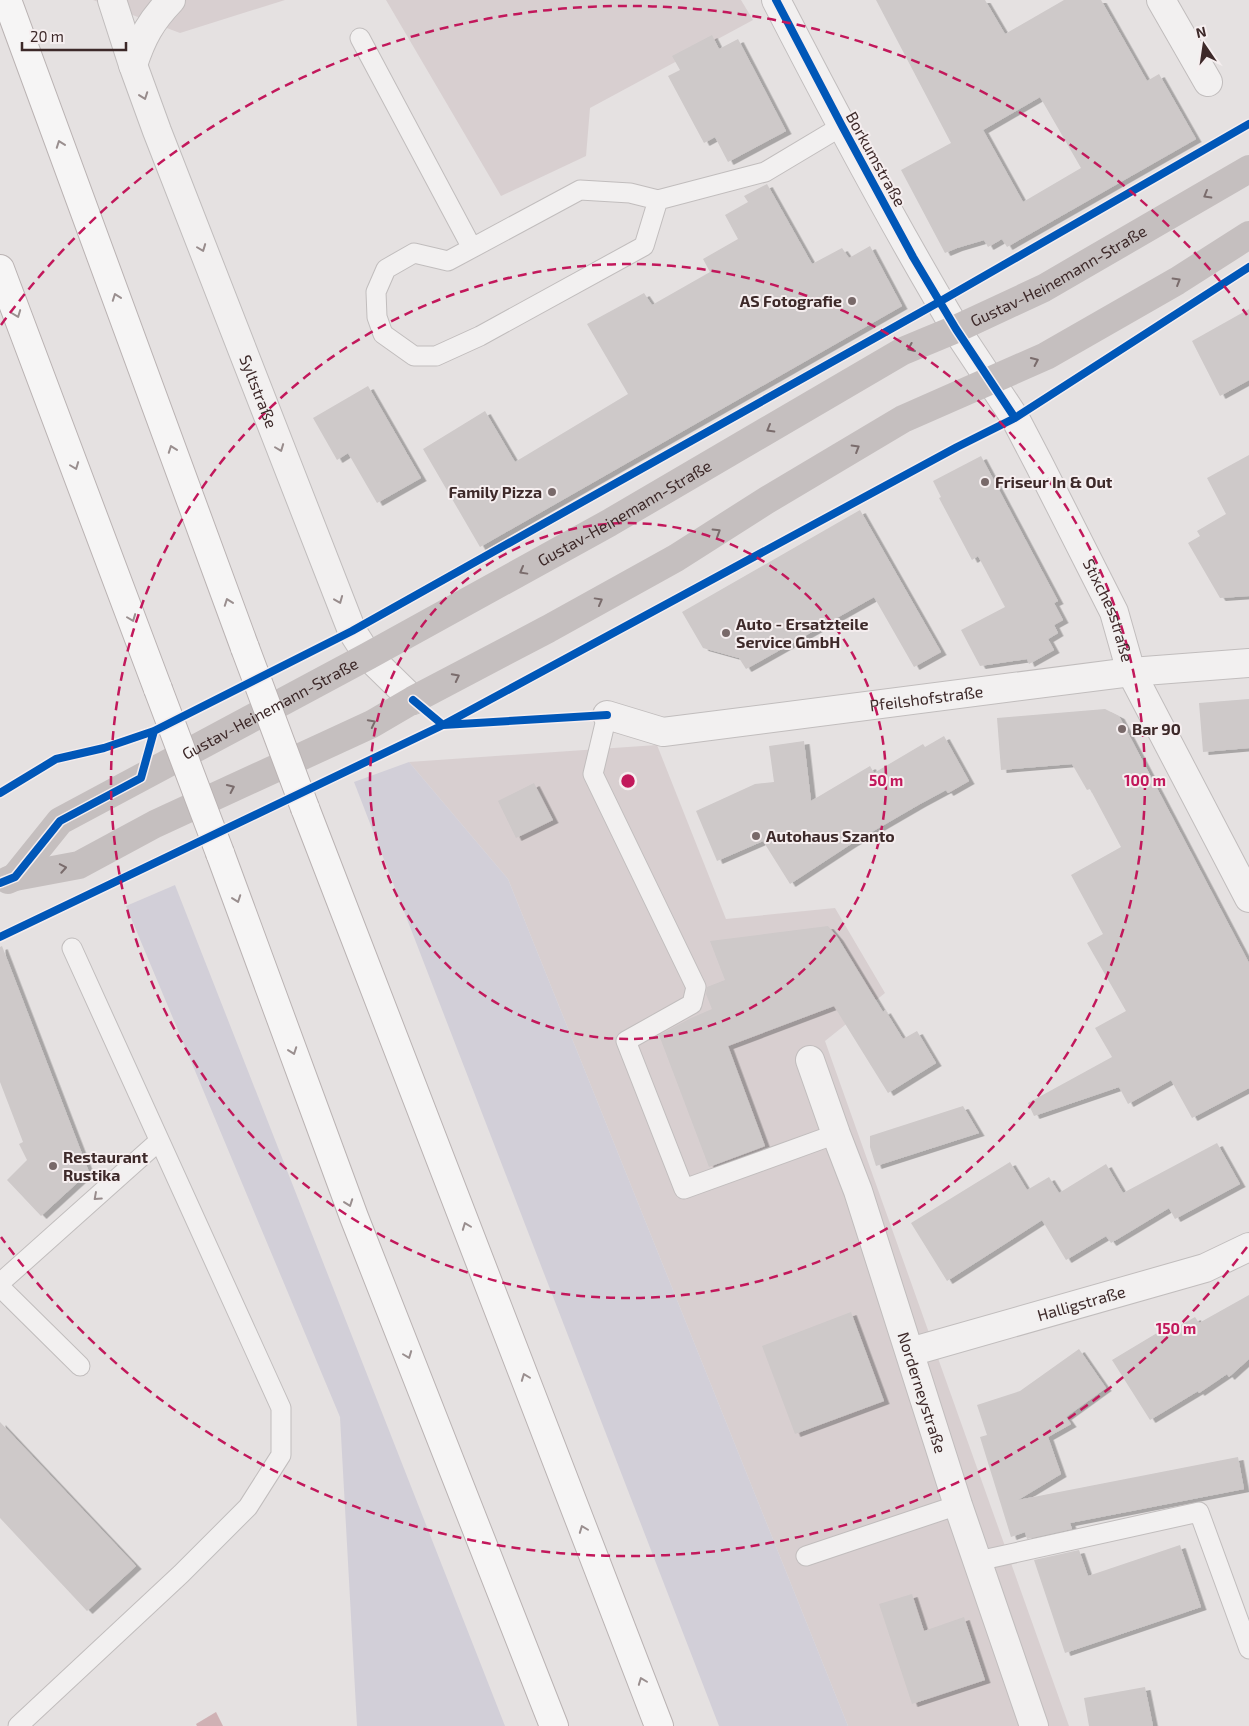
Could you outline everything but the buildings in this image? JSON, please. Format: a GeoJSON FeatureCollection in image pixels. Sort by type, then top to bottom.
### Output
{"type":"FeatureCollection","features":[{"type":"Feature","properties":{"kind":"highway"},"geometry":{"type":"LineString","coordinates":[[7,0],[305,808],[659,1726]]}},
{"type":"Feature","properties":{"kind":"highway"},"geometry":{"type":"LineString","coordinates":[[0,269],[220,853],[354,1217],[554,1726]]}},
{"type":"Feature","properties":{"kind":"main road","name":"Gustav-Heinemann-Straße"},"geometry":{"type":"LineString","coordinates":[[7,880],[60,821],[368,656],[610,523],[903,351],[956,330],[1044,288],[1249,169]]}},
{"type":"Feature","properties":{"kind":"main road","name":"Gustav-Heinemann-Straße"},"geometry":{"type":"LineString","coordinates":[[7,880],[79,865],[155,824],[372,724],[412,700],[548,630],[676,558],[767,500],[904,419],[1046,356],[1177,281],[1249,236]]}},
{"type":"Feature","properties":{"kind":"street","name":"Syltstraße"},"geometry":{"type":"LineString","coordinates":[[112,0],[160,141],[352,631],[368,656],[412,700]]}},
{"type":"Feature","properties":{"kind":"street"},"geometry":{"type":"LineString","coordinates":[[133,65],[143,37],[154,19],[171,0]]}},
{"type":"Feature","properties":{"kind":"street","name":"Borkumstraße"},"geometry":{"type":"LineString","coordinates":[[776,0],[913,257],[956,330]]}},
{"type":"Feature","properties":{"kind":"street"},"geometry":{"type":"LineString","coordinates":[[1161,0],[1208,82]]}},
{"type":"Feature","properties":{"kind":"street","name":"Stixchesstraße"},"geometry":{"type":"LineString","coordinates":[[956,330],[1015,418],[1040,464],[1114,612],[1131,672],[1249,898]]}},
{"type":"Feature","properties":{"kind":"street","name":"Pfeilshofstraße"},"geometry":{"type":"LineString","coordinates":[[607,715],[663,732],[1131,672],[1249,663]]}},
{"type":"Feature","properties":{"kind":"street","name":"Norderneystraße"},"geometry":{"type":"LineString","coordinates":[[810,1060],[858,1191],[958,1505],[1034,1726]]}},
{"type":"Feature","properties":{"kind":"street","name":"Halligstraße"},"geometry":{"type":"LineString","coordinates":[[910,1352],[1205,1268],[1249,1247]]}},
{"type":"Feature","properties":{"kind":"lane"},"geometry":{"type":"LineString","coordinates":[[360,38],[472,248]]}},
{"type":"Feature","properties":{"kind":"lane"},"geometry":{"type":"LineString","coordinates":[[658,200],[644,246],[480,336],[436,356],[414,356],[383,334],[377,317],[376,292],[386,269],[414,253],[448,261],[580,190],[630,193],[658,200],[766,172],[842,126]]}},
{"type":"Feature","properties":{"kind":"lane"},"geometry":{"type":"LineString","coordinates":[[607,715],[593,774],[696,987],[692,1004],[626,1041],[684,1189],[836,1134]]}},
{"type":"Feature","properties":{"kind":"lane"},"geometry":{"type":"LineString","coordinates":[[18,1726],[181,1574],[248,1507],[281,1455],[281,1408],[72,948]]}},
{"type":"Feature","properties":{"kind":"lane"},"geometry":{"type":"LineString","coordinates":[[0,1283],[159,1141]]}},
{"type":"Feature","properties":{"kind":"lane"},"geometry":{"type":"LineString","coordinates":[[0,1287],[80,1366]]}},
{"type":"Feature","properties":{"kind":"lane"},"geometry":{"type":"LineString","coordinates":[[806,1556],[958,1505]]}},
{"type":"Feature","properties":{"kind":"lane"},"geometry":{"type":"LineString","coordinates":[[978,1561],[1199,1512],[1249,1649]]}},
{"type":"Feature","properties":{"kind":"shaded area"},"geometry":{"type":"Polygon","coordinates":[[[93,0],[285,0],[180,33],[93,0]]]}},
{"type":"Feature","properties":{"kind":"shaded area"},"geometry":{"type":"Polygon","coordinates":[[[386,0],[741,0],[753,20],[590,108],[586,156],[501,196],[386,0]]]}},
{"type":"Feature","properties":{"kind":"shaded area"},"geometry":{"type":"Polygon","coordinates":[[[657,745],[726,919],[835,908],[885,993],[825,1041],[1069,1726],[848,1726],[508,879],[409,762],[657,745]]]}},
{"type":"Feature","properties":{"kind":"shaded area"},"geometry":{"type":"Polygon","coordinates":[[[409,762],[508,879],[848,1726],[719,1726],[354,782],[409,762]]]}},
{"type":"Feature","properties":{"kind":"shaded area"},"geometry":{"type":"Polygon","coordinates":[[[175,885],[505,1726],[357,1726],[340,1417],[126,906],[175,885]]]}},
{"type":"Feature","properties":{"kind":"shaded area"},"geometry":{"type":"Polygon","coordinates":[[[216,1712],[223,1726],[197,1726],[196,1724],[216,1712]]]}},
{"type":"Feature","properties":{"kind":"cycle path"},"geometry":{"type":"LineString","coordinates":[[776,0],[913,257],[956,329],[1015,418]]}},
{"type":"Feature","properties":{"kind":"cycle path"},"geometry":{"type":"LineString","coordinates":[[0,793],[56,759],[104,748],[154,731],[352,631],[939,302],[1249,124]]}},
{"type":"Feature","properties":{"kind":"cycle path"},"geometry":{"type":"LineString","coordinates":[[0,937],[443,725],[957,447],[1015,418],[1249,267]]}},
{"type":"Feature","properties":{"kind":"cycle path"},"geometry":{"type":"LineString","coordinates":[[413,700],[443,725],[607,715]]}},
{"type":"Feature","properties":{"kind":"cycle path"},"geometry":{"type":"LineString","coordinates":[[0,883],[15,877],[60,821],[141,778],[154,731]]}},
{"type":"Feature","properties":{"kind":"place","name":"AS Fotografie"},"geometry":{"type":"Point","coordinates":[852,301]}},
{"type":"Feature","properties":{"kind":"place","name":"Friseur In & Out"},"geometry":{"type":"Point","coordinates":[985,482]}},
{"type":"Feature","properties":{"kind":"place","name":"Family Pizza"},"geometry":{"type":"Point","coordinates":[552,492]}},
{"type":"Feature","properties":{"kind":"place","name":"Auto - Ersatzteile Service GmbH"},"geometry":{"type":"Point","coordinates":[726,633]}},
{"type":"Feature","properties":{"kind":"place","name":"Bar 90"},"geometry":{"type":"Point","coordinates":[1122,729]}},
{"type":"Feature","properties":{"kind":"place","name":"Autohaus Szanto"},"geometry":{"type":"Point","coordinates":[756,836]}},
{"type":"Feature","properties":{"kind":"place","name":"Restaurant Rustika"},"geometry":{"type":"Point","coordinates":[53,1166]}}]}
